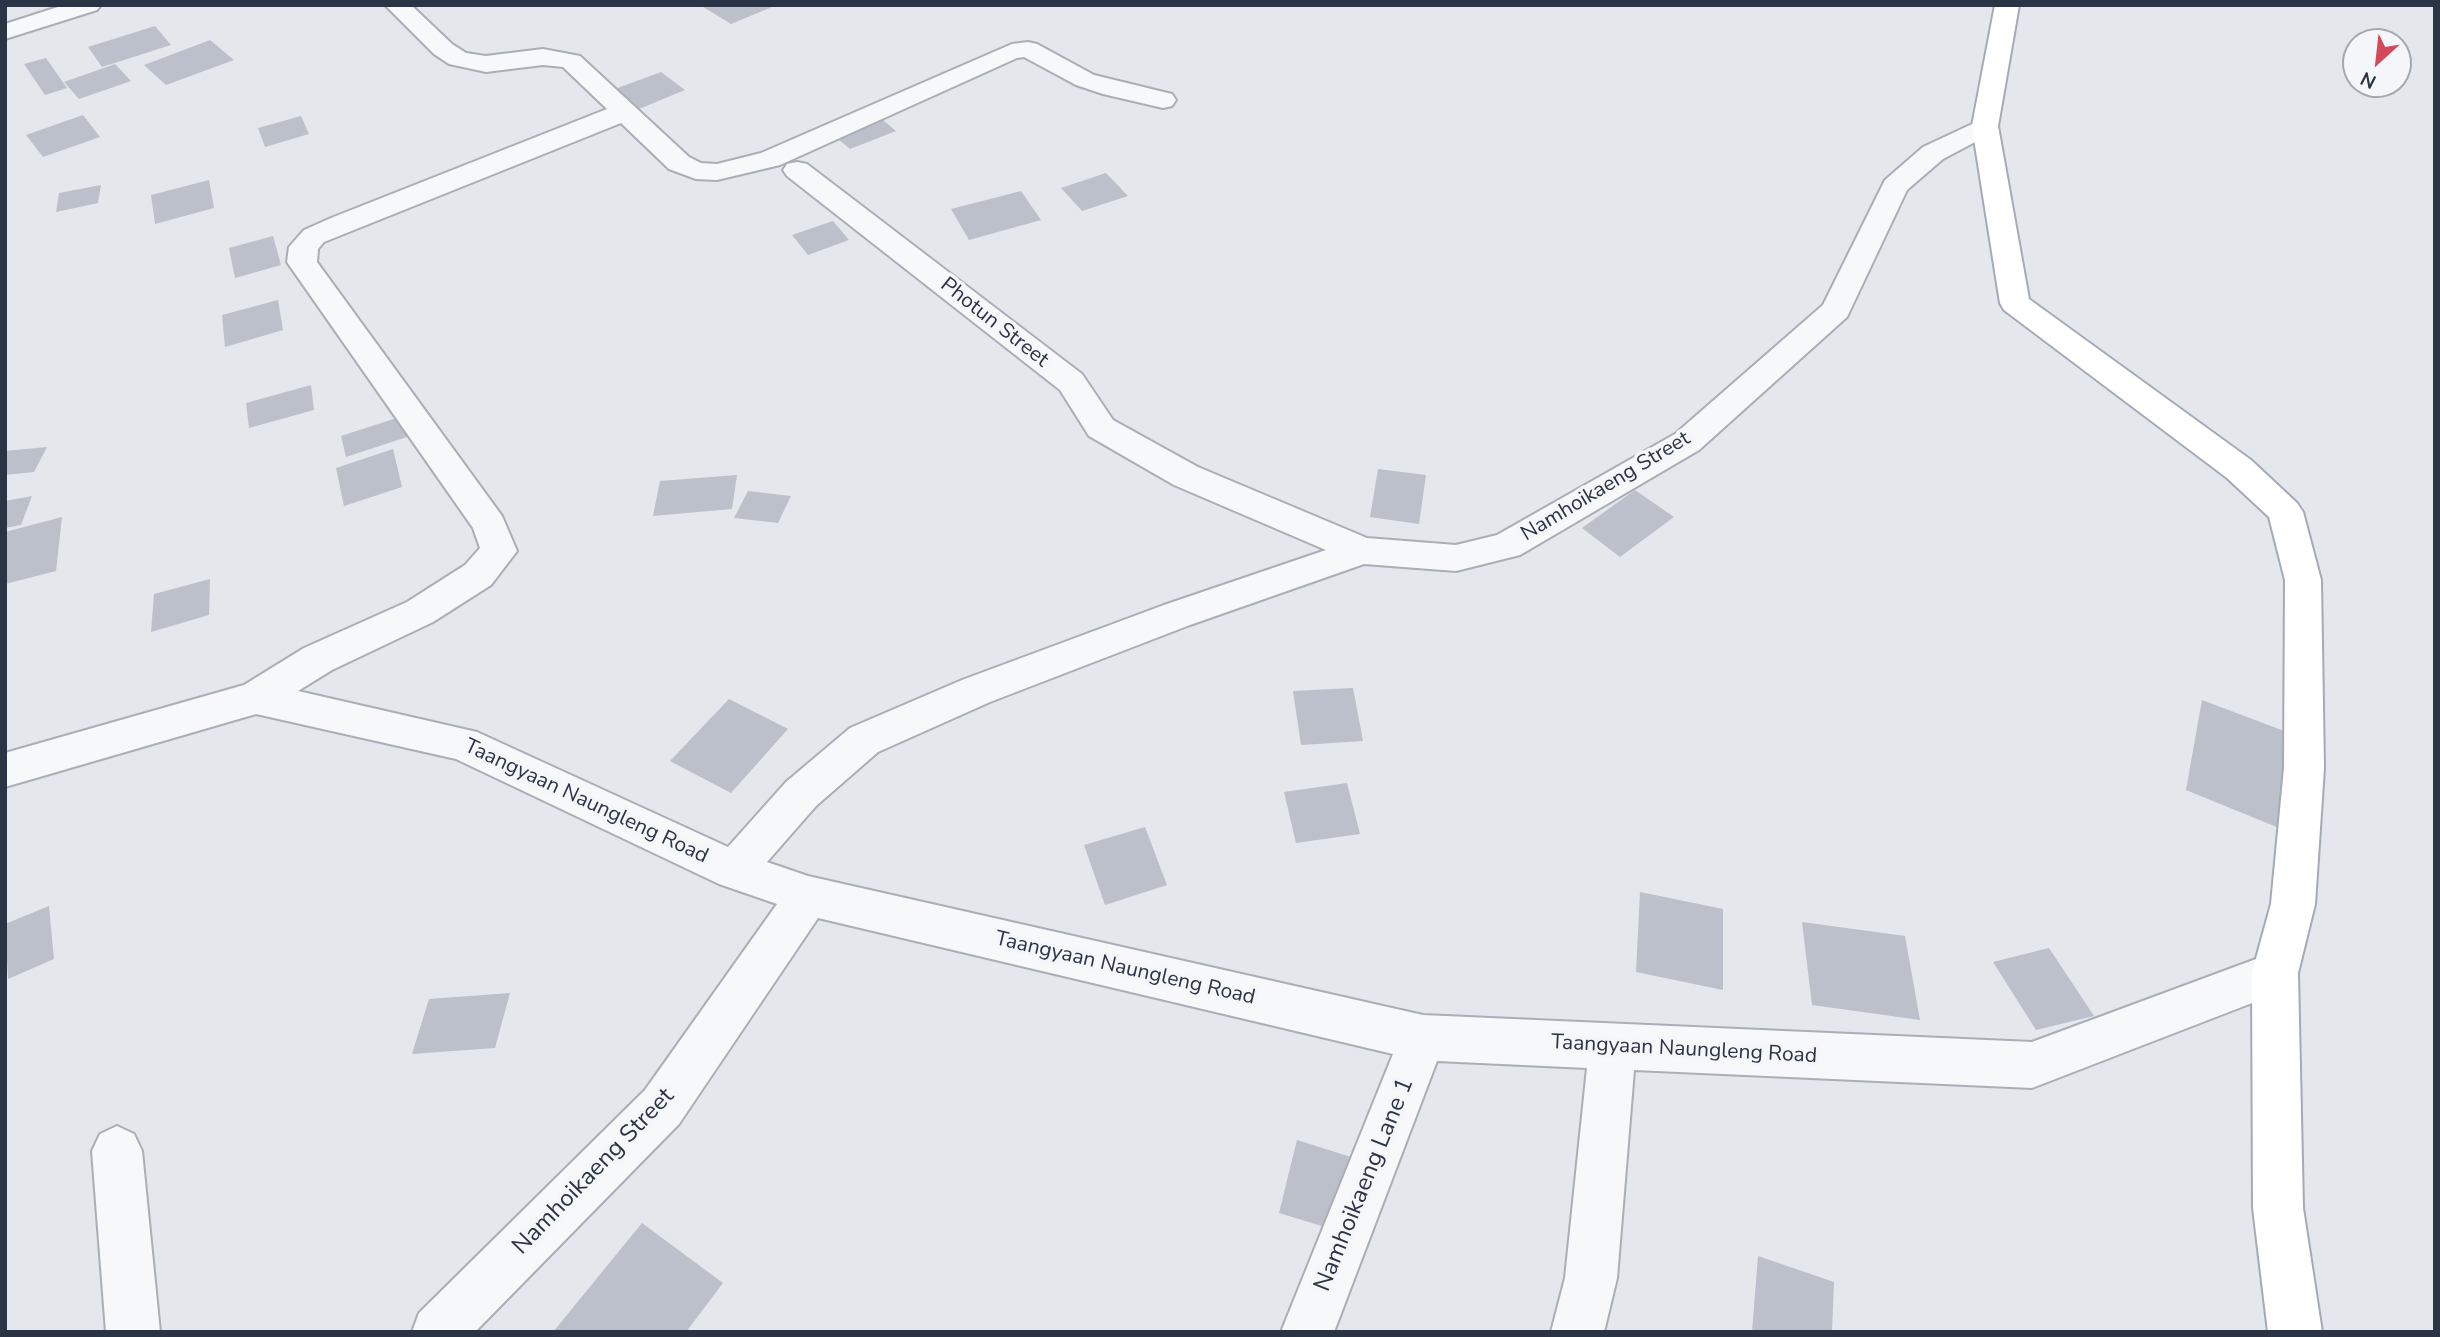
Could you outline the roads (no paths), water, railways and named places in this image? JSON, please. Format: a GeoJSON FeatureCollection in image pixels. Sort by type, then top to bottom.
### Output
{"type":"FeatureCollection","features":[{"type":"Feature","properties":{"kind":"main road"},"geometry":{"type":"LineString","coordinates":[[2007,5],[1984,126],[2015,303],[2239,469],[2284,512],[2303,580],[2304,768],[2293,904],[2275,973],[2278,1208],[2295,1332]]}},
{"type":"Feature","properties":{"kind":"street"},"geometry":{"type":"LineString","coordinates":[[5,32],[89,5]]}},
{"type":"Feature","properties":{"kind":"street"},"geometry":{"type":"LineString","coordinates":[[397,5],[458,60],[486,64],[543,57],[571,61],[679,163],[696,171],[717,172],[769,159],[1012,51],[1028,49],[1085,80],[1163,100]]}},
{"type":"Feature","properties":{"kind":"street"},"geometry":{"type":"LineString","coordinates":[[256,698],[318,659],[421,611],[478,575],[499,551],[490,525],[302,262],[304,247],[314,236],[341,224],[624,112]]}},
{"type":"Feature","properties":{"kind":"street","name":"Namhoikaeng Street"},"geometry":{"type":"LineString","coordinates":[[797,170],[1071,382],[1101,428],[1186,476],[1363,551],[1456,558],[1507,546],[1687,442],[1836,310],[1895,186],[1933,153],[1984,126]]}},
{"type":"Feature","properties":{"kind":"street"},"geometry":{"type":"LineString","coordinates":[[734,870],[801,794],[864,740],[976,691],[1164,620],[1363,551]]}},
{"type":"Feature","properties":{"kind":"street","name":"Taangyaan Naungleng Road"},"geometry":{"type":"LineString","coordinates":[[5,770],[256,698],[463,744],[734,870],[808,896],[1423,1038],[2032,1065],[2275,973]]}},
{"type":"Feature","properties":{"kind":"street","name":"Namhoikaeng Street"},"geometry":{"type":"LineString","coordinates":[[438,1332],[662,1107],[808,896]]}},
{"type":"Feature","properties":{"kind":"street","name":"Namhoikaeng Lane 1"},"geometry":{"type":"LineString","coordinates":[[1307,1332],[1423,1038]]}},
{"type":"Feature","properties":{"kind":"street"},"geometry":{"type":"LineString","coordinates":[[1577,1332],[1591,1278],[1613,1047]]}},
{"type":"Feature","properties":{"kind":"street"},"geometry":{"type":"LineString","coordinates":[[117,1151],[133,1332]]}}]}
